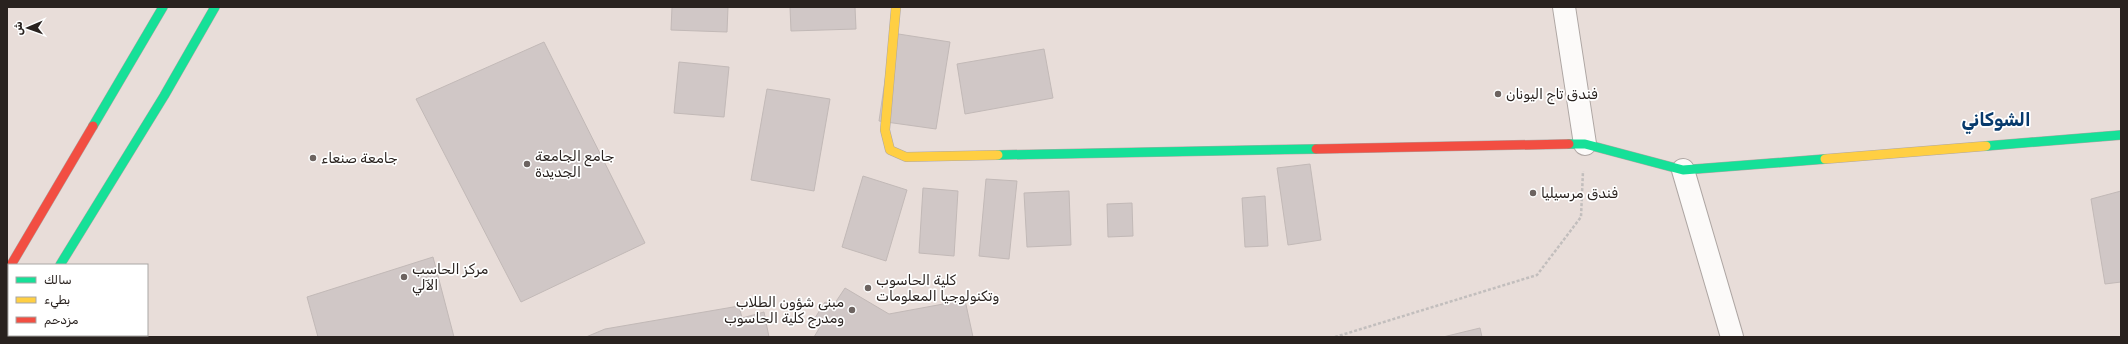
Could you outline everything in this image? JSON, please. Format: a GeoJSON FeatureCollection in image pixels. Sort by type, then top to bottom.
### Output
{"type":"FeatureCollection","features":[{"type":"Feature","properties":{"kind":"street"},"geometry":{"type":"LineString","coordinates":[[12,264],[164,7]]}},
{"type":"Feature","properties":{"kind":"street"},"geometry":{"type":"LineString","coordinates":[[61,264],[164,96],[215,7]]}},
{"type":"Feature","properties":{"kind":"street"},"geometry":{"type":"LineString","coordinates":[[896,7],[885,130],[890,150],[906,157],[1585,144],[1684,170],[2121,135]]}},
{"type":"Feature","properties":{"kind":"street"},"geometry":{"type":"LineString","coordinates":[[1564,7],[1585,144]]}},
{"type":"Feature","properties":{"kind":"street"},"geometry":{"type":"LineString","coordinates":[[144,39],[150,9]]}},
{"type":"Feature","properties":{"kind":"street"},"geometry":{"type":"LineString","coordinates":[[1684,170],[1732,337]]}},
{"type":"Feature","properties":{"kind":"path"},"geometry":{"type":"LineString","coordinates":[[1335,337],[1537,275],[1581,217],[1585,144]]}},
{"type":"Feature","properties":{"kind":"building"},"geometry":{"type":"Polygon","coordinates":[[[672,7],[728,7],[727,32],[671,30],[672,7]]]}},
{"type":"Feature","properties":{"kind":"building"},"geometry":{"type":"Polygon","coordinates":[[[790,7],[855,7],[856,29],[791,31],[790,7]]]}},
{"type":"Feature","properties":{"kind":"building"},"geometry":{"type":"Polygon","coordinates":[[[892,33],[950,42],[936,129],[879,121],[892,33]]]}},
{"type":"Feature","properties":{"kind":"building","name":"جامع الجامعة الجديدة"},"geometry":{"type":"Polygon","coordinates":[[[544,42],[645,243],[521,302],[416,99],[544,42]]]}},
{"type":"Feature","properties":{"kind":"building"},"geometry":{"type":"Polygon","coordinates":[[[1044,49],[1053,98],[965,114],[957,64],[1044,49]]]}},
{"type":"Feature","properties":{"kind":"building"},"geometry":{"type":"Polygon","coordinates":[[[679,62],[729,67],[724,117],[674,113],[679,62]]]}},
{"type":"Feature","properties":{"kind":"building"},"geometry":{"type":"Polygon","coordinates":[[[767,89],[830,99],[814,191],[751,180],[767,89]]]}},
{"type":"Feature","properties":{"kind":"building"},"geometry":{"type":"Polygon","coordinates":[[[1310,164],[1321,240],[1288,245],[1277,168],[1310,164]]]}},
{"type":"Feature","properties":{"kind":"building"},"geometry":{"type":"Polygon","coordinates":[[[863,176],[907,190],[886,261],[842,247],[863,176]]]}},
{"type":"Feature","properties":{"kind":"building"},"geometry":{"type":"Polygon","coordinates":[[[986,179],[1017,181],[1009,259],[979,256],[986,179]]]}},
{"type":"Feature","properties":{"kind":"building"},"geometry":{"type":"Polygon","coordinates":[[[923,188],[958,191],[954,256],[919,253],[923,188]]]}},
{"type":"Feature","properties":{"kind":"building"},"geometry":{"type":"Polygon","coordinates":[[[1069,191],[1071,245],[1027,247],[1024,193],[1069,191]]]}},
{"type":"Feature","properties":{"kind":"building"},"geometry":{"type":"Polygon","coordinates":[[[2121,191],[2121,282],[2105,284],[2091,199],[2121,191]]]}},
{"type":"Feature","properties":{"kind":"building"},"geometry":{"type":"Polygon","coordinates":[[[1265,196],[1268,246],[1245,247],[1242,198],[1265,196]]]}},
{"type":"Feature","properties":{"kind":"building"},"geometry":{"type":"Polygon","coordinates":[[[1132,203],[1133,236],[1108,237],[1107,204],[1132,203]]]}},
{"type":"Feature","properties":{"kind":"building","name":"مركز الحاسب الآلي"},"geometry":{"type":"Polygon","coordinates":[[[433,257],[454,337],[318,337],[307,297],[433,257]]]}},
{"type":"Feature","properties":{"kind":"building","name":"مبنى شؤون الطلاب ومدرج كلية الحاسوب"},"geometry":{"type":"Polygon","coordinates":[[[845,288],[889,314],[965,300],[973,337],[814,337],[823,322],[815,318],[825,302],[833,306],[845,288]]]}},
{"type":"Feature","properties":{"kind":"building"},"geometry":{"type":"Polygon","coordinates":[[[739,306],[742,318],[764,312],[769,337],[586,337],[605,329],[739,306]]]}},
{"type":"Feature","properties":{"kind":"building"},"geometry":{"type":"Polygon","coordinates":[[[1480,328],[1482,337],[1443,337],[1480,328]]]}},
{"type":"Feature","properties":{"kind":"traffic: fast"},"geometry":{"type":"LineString","coordinates":[[93,126],[163,7]]}},
{"type":"Feature","properties":{"kind":"traffic: fast"},"geometry":{"type":"LineString","coordinates":[[61,264],[164,96],[215,7]]}},
{"type":"Feature","properties":{"kind":"traffic: fast"},"geometry":{"type":"LineString","coordinates":[[1986,146],[2121,135]]}},
{"type":"Feature","properties":{"kind":"traffic: fast"},"geometry":{"type":"LineString","coordinates":[[1569,144],[1585,144],[1683,170],[1825,159]]}},
{"type":"Feature","properties":{"kind":"traffic: fast"},"geometry":{"type":"LineString","coordinates":[[998,155],[1316,149]]}},
{"type":"Feature","properties":{"kind":"traffic: slow"},"geometry":{"type":"LineString","coordinates":[[896,7],[885,130],[890,150],[906,157],[998,155]]}},
{"type":"Feature","properties":{"kind":"traffic: slow"},"geometry":{"type":"LineString","coordinates":[[1825,159],[1986,146]]}},
{"type":"Feature","properties":{"kind":"traffic: jam"},"geometry":{"type":"LineString","coordinates":[[12,264],[93,126]]}},
{"type":"Feature","properties":{"kind":"traffic: jam"},"geometry":{"type":"LineString","coordinates":[[1316,149],[1569,144]]}},
{"type":"Feature","properties":{"kind":"place","name":"فندق تاج اليونان"},"geometry":{"type":"Point","coordinates":[1498,94]}},
{"type":"Feature","properties":{"kind":"place","name":"جامعة صنعاء"},"geometry":{"type":"Point","coordinates":[313,158]}},
{"type":"Feature","properties":{"kind":"place","name":"جامع الجامعة الجديدة"},"geometry":{"type":"Point","coordinates":[527,164]}},
{"type":"Feature","properties":{"kind":"place","name":"فندق مرسيليا"},"geometry":{"type":"Point","coordinates":[1533,193]}},
{"type":"Feature","properties":{"kind":"place","name":"مركز الحاسب الآلي"},"geometry":{"type":"Point","coordinates":[404,277]}},
{"type":"Feature","properties":{"kind":"place","name":"كلية الحاسوب وتكنولوجيا المعلومات"},"geometry":{"type":"Point","coordinates":[868,288]}},
{"type":"Feature","properties":{"kind":"place","name":"مبنى شؤون الطلاب ومدرج كلية الحاسوب"},"geometry":{"type":"Point","coordinates":[852,310]}},
{"type":"Feature","properties":{"kind":"district","name":"الشوكاني"},"geometry":{"type":"Point","coordinates":[1996,120]}}]}
